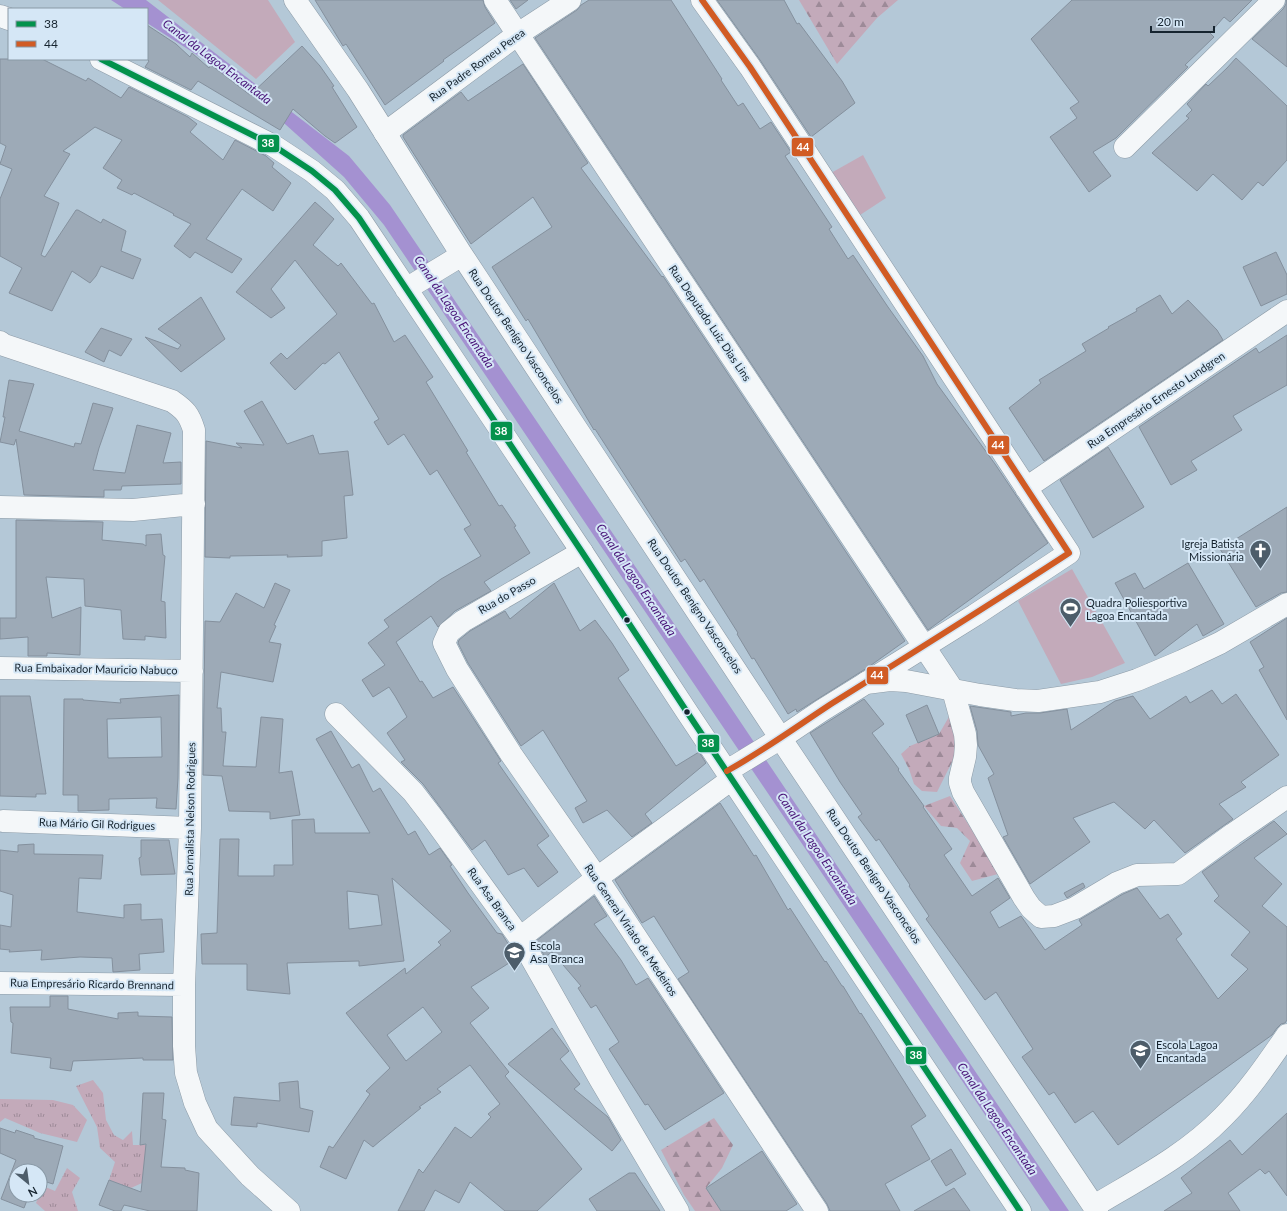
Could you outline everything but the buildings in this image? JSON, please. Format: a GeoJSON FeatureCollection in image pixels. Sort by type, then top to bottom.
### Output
{"type":"FeatureCollection","features":[{"type":"Feature","properties":{"kind":"street","name":"Rua Doutor Benígno Vasconcelos"},"geometry":{"type":"LineString","coordinates":[[295,0],[358,90],[461,253],[777,741],[1095,1209]]}},
{"type":"Feature","properties":{"kind":"street","name":"Rua Deputado Luiz Dias Lins"},"geometry":{"type":"LineString","coordinates":[[495,0],[953,690],[965,734],[966,745],[960,778],[961,787],[972,810],[1024,898],[1036,913],[1041,917],[1063,913],[1075,908],[1117,883],[1137,874],[1178,874],[1287,797]]}},
{"type":"Feature","properties":{"kind":"street","name":"Rua Padre Romeu Perea"},"geometry":{"type":"LineString","coordinates":[[385,132],[518,34],[570,0]]}},
{"type":"Feature","properties":{"kind":"street"},"geometry":{"type":"LineString","coordinates":[[520,938],[731,773],[821,711],[1069,553],[750,67],[702,0]]}},
{"type":"Feature","properties":{"kind":"street"},"geometry":{"type":"LineString","coordinates":[[1125,147],[1274,0]]}},
{"type":"Feature","properties":{"kind":"street"},"geometry":{"type":"LineString","coordinates":[[103,60],[274,146],[312,171],[335,190],[415,280],[582,552],[731,773],[1020,1211]]}},
{"type":"Feature","properties":{"kind":"street"},"geometry":{"type":"LineString","coordinates":[[415,280],[461,253]]}},
{"type":"Feature","properties":{"kind":"street"},"geometry":{"type":"LineString","coordinates":[[415,280],[461,253]]}},
{"type":"Feature","properties":{"kind":"street","name":"Rua Empresário Ernesto Lundgren"},"geometry":{"type":"LineString","coordinates":[[1026,488],[1287,311]]}},
{"type":"Feature","properties":{"kind":"street","name":"Rua Jornalista Nelson Rodrigues"},"geometry":{"type":"LineString","coordinates":[[0,342],[4,345],[172,401],[187,412],[191,420],[194,430],[194,504],[190,828],[184,985],[186,1073],[195,1103],[206,1129],[250,1176],[289,1211]]}},
{"type":"Feature","properties":{"kind":"street"},"geometry":{"type":"LineString","coordinates":[[0,507],[133,510],[194,504]]}},
{"type":"Feature","properties":{"kind":"street","name":"Rua do Passo"},"geometry":{"type":"LineString","coordinates":[[446,648],[444,643],[449,632],[463,621],[582,552]]}},
{"type":"Feature","properties":{"kind":"street"},"geometry":{"type":"LineString","coordinates":[[866,683],[890,680],[906,681],[1015,700],[1038,701],[1100,692],[1137,680],[1182,661],[1220,643],[1287,604]]}},
{"type":"Feature","properties":{"kind":"street","name":"Rua General Viriato de Medeiros"},"geometry":{"type":"LineString","coordinates":[[446,648],[457,669],[511,754],[597,878],[817,1211]]}},
{"type":"Feature","properties":{"kind":"street","name":"Rua Embaixador Mauricio Nabuco"},"geometry":{"type":"LineString","coordinates":[[0,668],[192,671]]}},
{"type":"Feature","properties":{"kind":"street","name":"Rua Asa Branca"},"geometry":{"type":"LineString","coordinates":[[336,714],[413,792],[520,938],[600,1079],[678,1211]]}},
{"type":"Feature","properties":{"kind":"street","name":"Rua Mário Gil Rodrigues"},"geometry":{"type":"LineString","coordinates":[[3,821],[190,828]]}},
{"type":"Feature","properties":{"kind":"street","name":"Rua Empresário Ricardo Brennand"},"geometry":{"type":"LineString","coordinates":[[0,983],[184,985]]}},
{"type":"Feature","properties":{"kind":"street"},"geometry":{"type":"LineString","coordinates":[[1095,1209],[1183,1152],[1209,1130],[1245,1093],[1287,1036]]}},
{"type":"Feature","properties":{"kind":"green space"},"geometry":{"type":"Polygon","coordinates":[[[158,0],[268,0],[295,42],[256,79],[158,0]]]}},
{"type":"Feature","properties":{"kind":"green space"},"geometry":{"type":"Polygon","coordinates":[[[799,0],[898,0],[877,18],[837,64],[799,0]]]}},
{"type":"Feature","properties":{"kind":"green space"},"geometry":{"type":"Polygon","coordinates":[[[863,155],[886,198],[857,217],[831,173],[863,155]]]}},
{"type":"Feature","properties":{"kind":"green space","name":"Quadra Poliesportiva Lagoa Encantada"},"geometry":{"type":"Polygon","coordinates":[[[1072,569],[1125,663],[1092,677],[1061,684],[1018,601],[1072,569]]]}},
{"type":"Feature","properties":{"kind":"green space"},"geometry":{"type":"Polygon","coordinates":[[[950,715],[959,748],[937,792],[922,791],[914,784],[909,769],[901,754],[910,746],[939,734],[950,715]]]}},
{"type":"Feature","properties":{"kind":"green space"},"geometry":{"type":"Polygon","coordinates":[[[950,796],[994,864],[998,874],[972,881],[960,863],[970,841],[957,828],[941,826],[924,806],[950,796]]]}},
{"type":"Feature","properties":{"kind":"green space"},"geometry":{"type":"Polygon","coordinates":[[[93,1080],[103,1093],[106,1120],[114,1135],[123,1140],[132,1131],[133,1145],[148,1145],[160,1159],[144,1165],[142,1183],[131,1188],[109,1180],[115,1162],[100,1148],[97,1127],[76,1086],[93,1080]]]}},
{"type":"Feature","properties":{"kind":"green space"},"geometry":{"type":"Polygon","coordinates":[[[0,1099],[53,1100],[73,1105],[87,1120],[77,1142],[40,1133],[5,1118],[0,1122],[0,1099]]]}},
{"type":"Feature","properties":{"kind":"green space"},"geometry":{"type":"Polygon","coordinates":[[[714,1118],[733,1145],[722,1168],[706,1188],[721,1211],[695,1211],[684,1195],[661,1150],[714,1118]]]}},
{"type":"Feature","properties":{"kind":"green space"},"geometry":{"type":"Polygon","coordinates":[[[67,1168],[80,1178],[72,1192],[78,1211],[45,1211],[36,1203],[48,1203],[48,1188],[55,1191],[67,1168]]]}},
{"type":"Feature","properties":{"kind":"water","name":"Canal da Lagoa Encantada"},"geometry":{"type":"Polygon","coordinates":[[[111,0],[146,0],[349,156],[390,205],[719,690],[1069,1211],[1050,1211],[384,225],[344,177],[256,98],[197,55],[148,24],[148,8],[123,8],[111,0]]]}},
{"type":"Feature","properties":{"kind":"transit line","name":"44"},"geometry":{"type":"LineString","coordinates":[[702,0],[750,67],[1069,553],[727,771]]}},
{"type":"Feature","properties":{"kind":"transit line","name":"38"},"geometry":{"type":"LineString","coordinates":[[103,60],[274,146],[312,171],[335,190],[359,218],[1020,1211]]}},
{"type":"Feature","properties":{"kind":"place","name":"Igreja Batista Missionária"},"geometry":{"type":"Point","coordinates":[1260,570]}},
{"type":"Feature","properties":{"kind":"place","name":"Quadra Poliesportiva Lagoa Encantada"},"geometry":{"type":"Point","coordinates":[1070,628]}},
{"type":"Feature","properties":{"kind":"place","name":"Escola Asa Branca"},"geometry":{"type":"Point","coordinates":[514,972]}},
{"type":"Feature","properties":{"kind":"place","name":"Escola Lagoa Encantada"},"geometry":{"type":"Point","coordinates":[1141,1070]}}]}
